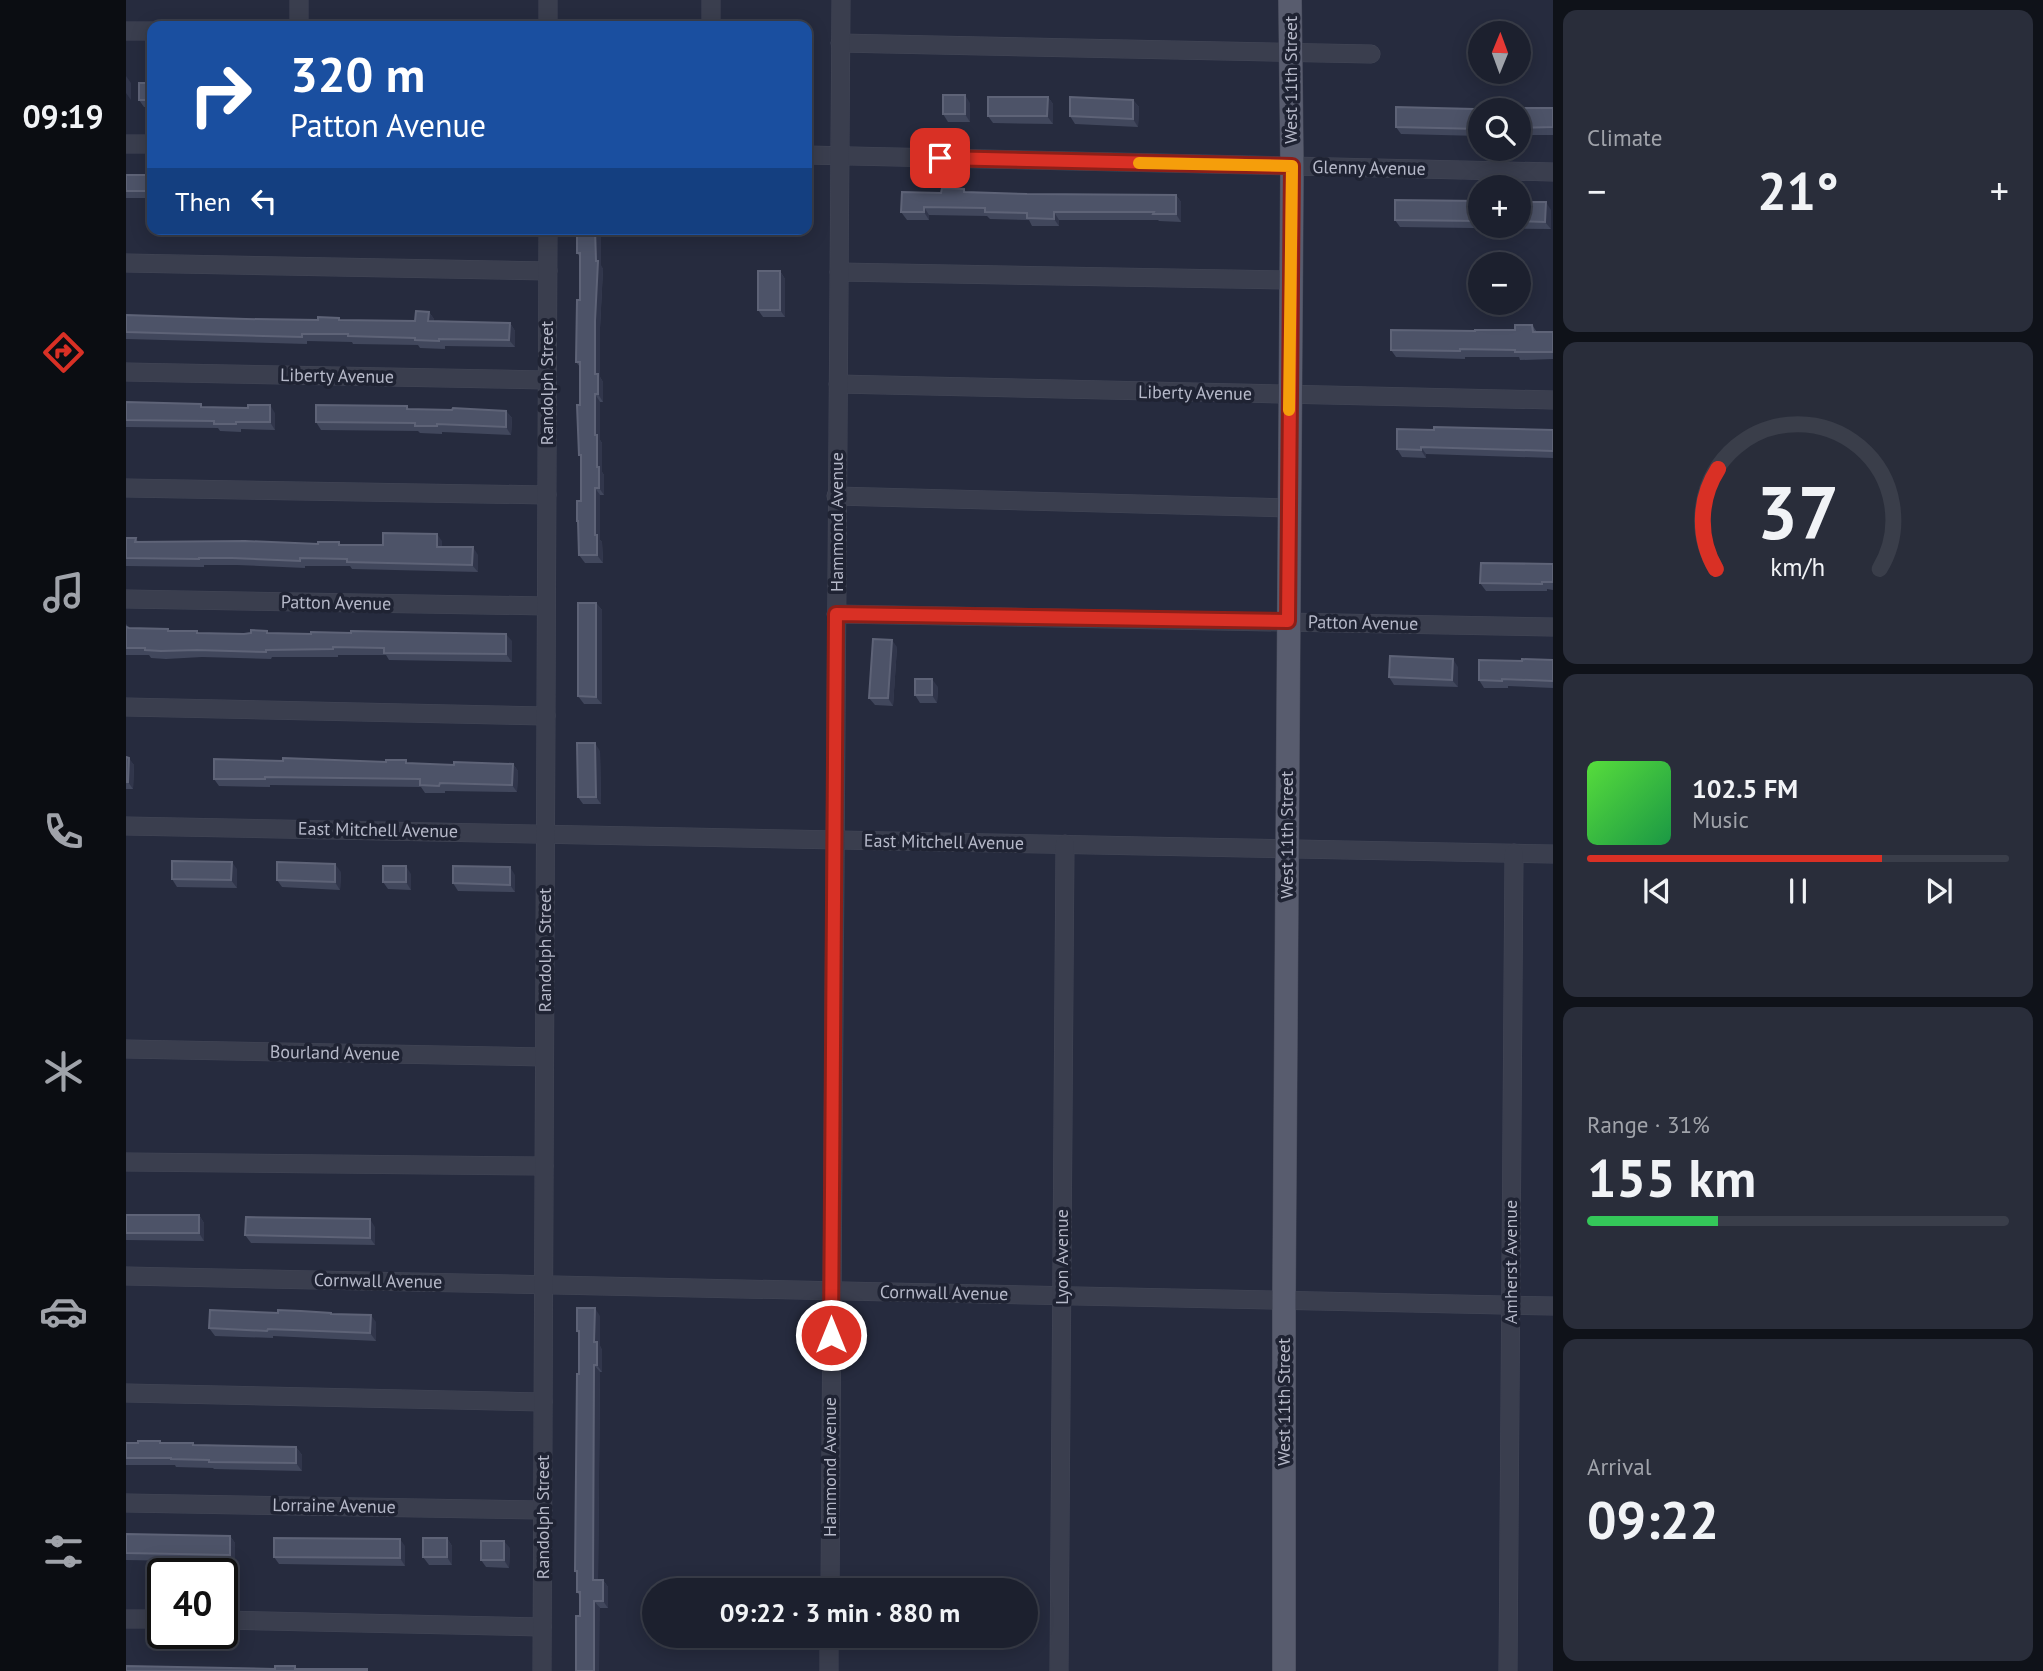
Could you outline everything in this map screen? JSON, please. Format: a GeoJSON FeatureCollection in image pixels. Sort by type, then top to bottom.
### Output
{"type":"FeatureCollection","features":[{"type":"Feature","properties":{"kind":"main road","name":"West 11th Street"},"geometry":{"type":"LineString","coordinates":[[1284,1671],[1292,166],[1290,0]]}},
{"type":"Feature","properties":{"kind":"street"},"geometry":{"type":"LineString","coordinates":[[299,0],[299,21]]}},
{"type":"Feature","properties":{"kind":"street"},"geometry":{"type":"LineString","coordinates":[[548,0],[548,21]]}},
{"type":"Feature","properties":{"kind":"street"},"geometry":{"type":"LineString","coordinates":[[711,0],[711,21]]}},
{"type":"Feature","properties":{"kind":"street","name":"Hammond Avenue"},"geometry":{"type":"LineString","coordinates":[[830,1578],[841,0]]}},
{"type":"Feature","properties":{"kind":"street"},"geometry":{"type":"LineString","coordinates":[[126,31],[147,31]]}},
{"type":"Feature","properties":{"kind":"street"},"geometry":{"type":"LineString","coordinates":[[841,43],[1371,54]]}},
{"type":"Feature","properties":{"kind":"street"},"geometry":{"type":"LineString","coordinates":[[126,144],[147,144]]}},
{"type":"Feature","properties":{"kind":"street","name":"Glenny Avenue"},"geometry":{"type":"LineString","coordinates":[[812,155],[1553,172]]}},
{"type":"Feature","properties":{"kind":"street","name":"Randolph Street"},"geometry":{"type":"LineString","coordinates":[[542,1671],[548,235]]}},
{"type":"Feature","properties":{"kind":"street"},"geometry":{"type":"LineString","coordinates":[[126,263],[548,271]]}},
{"type":"Feature","properties":{"kind":"street"},"geometry":{"type":"LineString","coordinates":[[839,272],[1290,280]]}},
{"type":"Feature","properties":{"kind":"street","name":"Liberty Avenue"},"geometry":{"type":"LineString","coordinates":[[126,372],[547,380]]}},
{"type":"Feature","properties":{"kind":"street","name":"Liberty Avenue"},"geometry":{"type":"LineString","coordinates":[[838,384],[1553,400]]}},
{"type":"Feature","properties":{"kind":"street"},"geometry":{"type":"LineString","coordinates":[[126,488],[547,495]]}},
{"type":"Feature","properties":{"kind":"street"},"geometry":{"type":"LineString","coordinates":[[836,496],[1289,508]]}},
{"type":"Feature","properties":{"kind":"street","name":"Patton Avenue"},"geometry":{"type":"LineString","coordinates":[[126,599],[546,607]]}},
{"type":"Feature","properties":{"kind":"street","name":"Patton Avenue"},"geometry":{"type":"LineString","coordinates":[[836,614],[1553,627]]}},
{"type":"Feature","properties":{"kind":"street"},"geometry":{"type":"LineString","coordinates":[[126,707],[546,716]]}},
{"type":"Feature","properties":{"kind":"street","name":"East Mitchell Avenue"},"geometry":{"type":"LineString","coordinates":[[126,825],[1553,853]]}},
{"type":"Feature","properties":{"kind":"street","name":"Lyon Avenue"},"geometry":{"type":"LineString","coordinates":[[1059,1671],[1065,844]]}},
{"type":"Feature","properties":{"kind":"street","name":"Amherst Avenue"},"geometry":{"type":"LineString","coordinates":[[1508,1671],[1514,853]]}},
{"type":"Feature","properties":{"kind":"street","name":"Bourland Avenue"},"geometry":{"type":"LineString","coordinates":[[126,1049],[544,1057]]}},
{"type":"Feature","properties":{"kind":"street"},"geometry":{"type":"LineString","coordinates":[[126,1162],[544,1166]]}},
{"type":"Feature","properties":{"kind":"street","name":"Cornwall Avenue"},"geometry":{"type":"LineString","coordinates":[[126,1276],[1553,1306]]}},
{"type":"Feature","properties":{"kind":"street"},"geometry":{"type":"LineString","coordinates":[[126,1393],[543,1402]]}},
{"type":"Feature","properties":{"kind":"street","name":"Lorraine Avenue"},"geometry":{"type":"LineString","coordinates":[[126,1503],[542,1510]]}},
{"type":"Feature","properties":{"kind":"street"},"geometry":{"type":"LineString","coordinates":[[126,1619],[147,1619]]}},
{"type":"Feature","properties":{"kind":"street"},"geometry":{"type":"LineString","coordinates":[[238,1620],[542,1627]]}},
{"type":"Feature","properties":{"kind":"street"},"geometry":{"type":"LineString","coordinates":[[829,1648],[829,1671]]}},
{"type":"Feature","properties":{"kind":"building"},"geometry":{"type":"Polygon","coordinates":[[[139,83],[147,83],[147,100],[139,100],[139,83]]]}},
{"type":"Feature","properties":{"kind":"building"},"geometry":{"type":"Polygon","coordinates":[[[943,95],[965,95],[965,114],[943,114],[943,95]]]}},
{"type":"Feature","properties":{"kind":"building"},"geometry":{"type":"Polygon","coordinates":[[[988,97],[1048,97],[1047,116],[988,116],[988,97]]]}},
{"type":"Feature","properties":{"kind":"building"},"geometry":{"type":"Polygon","coordinates":[[[1070,97],[1133,100],[1133,119],[1070,116],[1070,97]]]}},
{"type":"Feature","properties":{"kind":"building"},"geometry":{"type":"Polygon","coordinates":[[[1396,107],[1468,109],[1468,129],[1396,127],[1396,107]]]}},
{"type":"Feature","properties":{"kind":"building"},"geometry":{"type":"Polygon","coordinates":[[[1531,108],[1553,108],[1553,127],[1531,128],[1531,108]]]}},
{"type":"Feature","properties":{"kind":"building"},"geometry":{"type":"Polygon","coordinates":[[[126,175],[147,175],[147,191],[126,191],[126,175]]]}},
{"type":"Feature","properties":{"kind":"building"},"geometry":{"type":"Polygon","coordinates":[[[942,188],[964,189],[964,192],[1027,194],[1176,195],[1176,214],[1054,212],[1054,219],[1027,218],[1027,213],[985,212],[985,208],[924,207],[924,212],[901,212],[902,192],[941,193],[942,188]]]}},
{"type":"Feature","properties":{"kind":"building"},"geometry":{"type":"Polygon","coordinates":[[[1395,200],[1468,201],[1468,221],[1395,220],[1395,200]]]}},
{"type":"Feature","properties":{"kind":"building"},"geometry":{"type":"Polygon","coordinates":[[[1531,202],[1546,202],[1545,222],[1531,221],[1531,202]]]}},
{"type":"Feature","properties":{"kind":"building"},"geometry":{"type":"Polygon","coordinates":[[[577,235],[595,235],[598,261],[595,321],[595,374],[598,374],[598,394],[595,394],[595,435],[599,467],[599,488],[595,488],[597,555],[579,555],[577,501],[581,501],[581,455],[577,405],[580,405],[580,362],[576,362],[580,253],[577,253],[577,235]]]}},
{"type":"Feature","properties":{"kind":"building"},"geometry":{"type":"Polygon","coordinates":[[[758,271],[780,271],[780,310],[758,310],[758,271]]]}},
{"type":"Feature","properties":{"kind":"building"},"geometry":{"type":"Polygon","coordinates":[[[416,311],[429,312],[428,321],[510,323],[509,340],[439,341],[348,334],[302,334],[302,337],[126,332],[126,315],[415,321],[416,311]]]}},
{"type":"Feature","properties":{"kind":"building"},"geometry":{"type":"Polygon","coordinates":[[[1515,325],[1532,325],[1533,332],[1553,332],[1553,352],[1391,350],[1391,330],[1515,330],[1515,325]]]}},
{"type":"Feature","properties":{"kind":"building"},"geometry":{"type":"Polygon","coordinates":[[[126,402],[248,408],[248,405],[270,405],[270,422],[214,424],[214,421],[126,420],[126,402]]]}},
{"type":"Feature","properties":{"kind":"building"},"geometry":{"type":"Polygon","coordinates":[[[316,405],[506,411],[506,427],[316,422],[316,405]]]}},
{"type":"Feature","properties":{"kind":"building"},"geometry":{"type":"Polygon","coordinates":[[[1434,427],[1553,430],[1553,451],[1421,447],[1421,450],[1397,449],[1397,429],[1434,430],[1434,427]]]}},
{"type":"Feature","properties":{"kind":"building"},"geometry":{"type":"Polygon","coordinates":[[[383,533],[437,534],[437,547],[473,547],[472,565],[300,558],[300,561],[126,558],[126,538],[136,538],[135,542],[339,542],[339,545],[383,545],[383,533]]]}},
{"type":"Feature","properties":{"kind":"building"},"geometry":{"type":"Polygon","coordinates":[[[1481,563],[1553,564],[1553,582],[1480,583],[1481,563]]]}},
{"type":"Feature","properties":{"kind":"building"},"geometry":{"type":"Polygon","coordinates":[[[578,603],[596,603],[596,697],[578,696],[578,603]]]}},
{"type":"Feature","properties":{"kind":"building"},"geometry":{"type":"Polygon","coordinates":[[[126,627],[244,634],[251,633],[251,630],[311,634],[351,631],[506,634],[506,654],[384,653],[384,648],[333,647],[266,652],[145,650],[126,648],[126,627]]]}},
{"type":"Feature","properties":{"kind":"building"},"geometry":{"type":"Polygon","coordinates":[[[873,639],[892,640],[888,698],[869,698],[873,639]]]}},
{"type":"Feature","properties":{"kind":"building"},"geometry":{"type":"Polygon","coordinates":[[[1390,656],[1453,659],[1452,680],[1389,677],[1390,656]]]}},
{"type":"Feature","properties":{"kind":"building"},"geometry":{"type":"Polygon","coordinates":[[[1479,660],[1553,660],[1553,681],[1479,680],[1479,660]]]}},
{"type":"Feature","properties":{"kind":"building"},"geometry":{"type":"Polygon","coordinates":[[[915,679],[932,679],[932,695],[915,695],[915,679]]]}},
{"type":"Feature","properties":{"kind":"building"},"geometry":{"type":"Polygon","coordinates":[[[577,743],[595,743],[596,797],[578,797],[577,743]]]}},
{"type":"Feature","properties":{"kind":"building"},"geometry":{"type":"Polygon","coordinates":[[[126,757],[129,758],[128,782],[126,782],[126,757]]]}},
{"type":"Feature","properties":{"kind":"building"},"geometry":{"type":"Polygon","coordinates":[[[283,758],[386,762],[406,760],[406,763],[454,765],[454,762],[513,764],[512,785],[420,785],[420,779],[214,779],[214,759],[283,761],[283,758]]]}},
{"type":"Feature","properties":{"kind":"building"},"geometry":{"type":"Polygon","coordinates":[[[172,861],[232,862],[231,880],[172,879],[172,861]]]}},
{"type":"Feature","properties":{"kind":"building"},"geometry":{"type":"Polygon","coordinates":[[[277,862],[335,864],[335,882],[277,880],[277,862]]]}},
{"type":"Feature","properties":{"kind":"building"},"geometry":{"type":"Polygon","coordinates":[[[383,866],[406,866],[406,882],[383,882],[383,866]]]}},
{"type":"Feature","properties":{"kind":"building"},"geometry":{"type":"Polygon","coordinates":[[[453,866],[510,867],[510,885],[453,883],[453,866]]]}},
{"type":"Feature","properties":{"kind":"building"},"geometry":{"type":"Polygon","coordinates":[[[126,1215],[199,1215],[199,1233],[126,1233],[126,1215]]]}},
{"type":"Feature","properties":{"kind":"building"},"geometry":{"type":"Polygon","coordinates":[[[246,1217],[370,1219],[370,1238],[245,1235],[246,1217]]]}},
{"type":"Feature","properties":{"kind":"building"},"geometry":{"type":"Polygon","coordinates":[[[577,1308],[595,1308],[594,1342],[597,1342],[597,1365],[594,1365],[593,1580],[603,1580],[603,1601],[594,1601],[594,1671],[576,1671],[576,1616],[580,1616],[580,1592],[577,1592],[575,1571],[579,1374],[577,1308]]]}},
{"type":"Feature","properties":{"kind":"building"},"geometry":{"type":"Polygon","coordinates":[[[210,1310],[278,1313],[278,1310],[371,1315],[370,1333],[209,1328],[210,1310]]]}},
{"type":"Feature","properties":{"kind":"building"},"geometry":{"type":"Polygon","coordinates":[[[138,1441],[296,1447],[296,1463],[126,1458],[126,1443],[138,1441]]]}},
{"type":"Feature","properties":{"kind":"building"},"geometry":{"type":"Polygon","coordinates":[[[126,1534],[230,1536],[230,1555],[126,1553],[126,1534]]]}},
{"type":"Feature","properties":{"kind":"building"},"geometry":{"type":"Polygon","coordinates":[[[274,1538],[400,1539],[400,1558],[274,1557],[274,1538]]]}},
{"type":"Feature","properties":{"kind":"building"},"geometry":{"type":"Polygon","coordinates":[[[423,1538],[447,1538],[447,1557],[423,1557],[423,1538]]]}},
{"type":"Feature","properties":{"kind":"building"},"geometry":{"type":"Polygon","coordinates":[[[481,1541],[504,1541],[504,1560],[481,1560],[481,1541]]]}},
{"type":"Feature","properties":{"kind":"building"},"geometry":{"type":"Polygon","coordinates":[[[126,1666],[275,1669],[275,1666],[295,1666],[295,1669],[367,1671],[126,1671],[126,1666]]]}},
{"type":"Feature","properties":{"kind":"slow traffic"},"geometry":{"type":"LineString","coordinates":[[1139,163],[1292,166],[1289,410]]}},
{"type":"Feature","properties":{"kind":"route"},"geometry":{"type":"LineString","coordinates":[[831,1335],[836,614],[1288,621],[1292,166],[940,158]]}}]}
